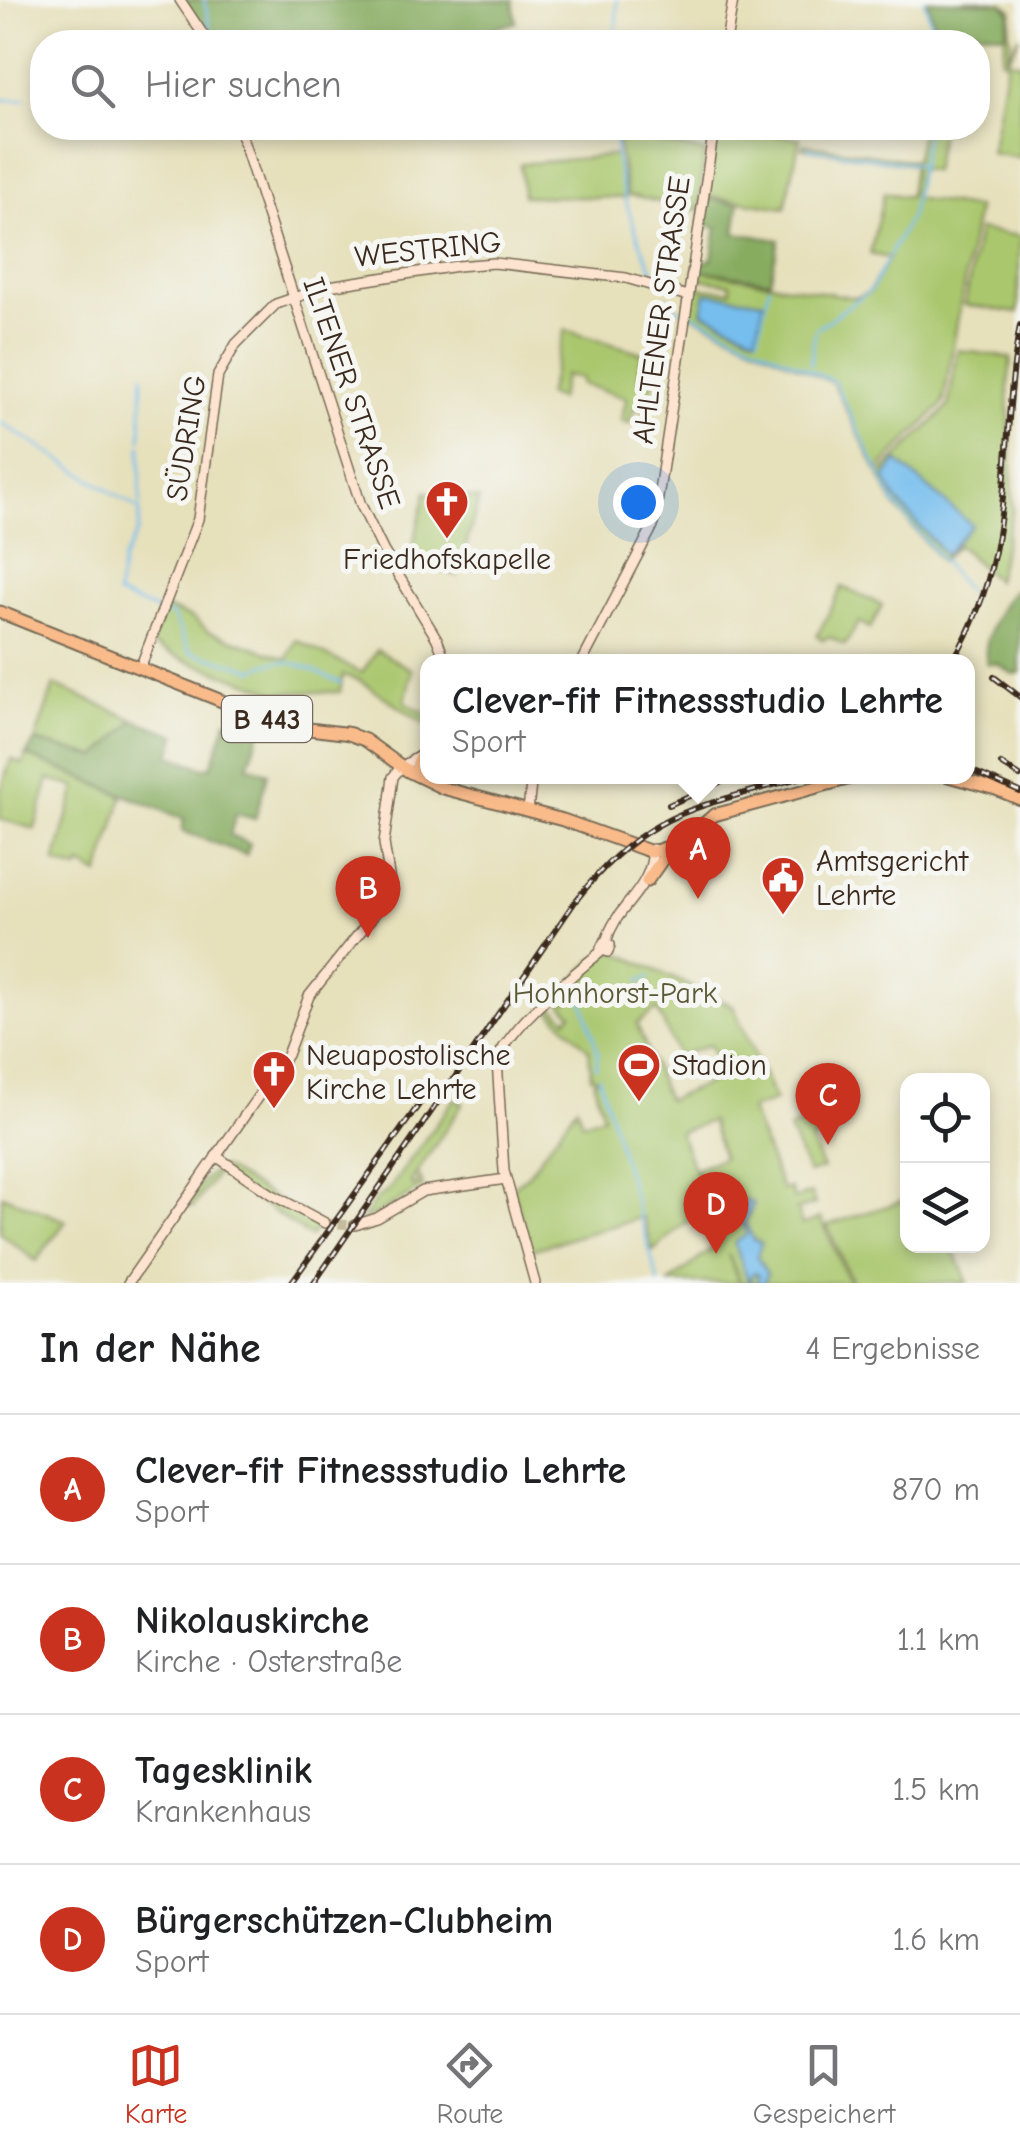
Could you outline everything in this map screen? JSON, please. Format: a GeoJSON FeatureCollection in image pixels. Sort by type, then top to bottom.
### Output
{"type":"FeatureCollection","features":[{"type":"Feature","properties":{"kind":"main road","name":"B 443"},"geometry":{"type":"LineString","coordinates":[[0,612],[284,726],[365,740],[420,775]]}},
{"type":"Feature","properties":{"kind":"main road","name":"B 443"},"geometry":{"type":"LineString","coordinates":[[403,765],[420,773]]}},
{"type":"Feature","properties":{"kind":"main road"},"geometry":{"type":"LineString","coordinates":[[975,783],[1020,799]]}},
{"type":"Feature","properties":{"kind":"main road","name":"B 443"},"geometry":{"type":"LineString","coordinates":[[436,784],[529,808]]}},
{"type":"Feature","properties":{"kind":"main road","name":"B 443"},"geometry":{"type":"LineString","coordinates":[[450,784],[652,849],[673,848],[714,815],[828,784]]}},
{"type":"Feature","properties":{"kind":"main road","name":"B 443"},"geometry":{"type":"LineString","coordinates":[[652,849],[700,827]]}},
{"type":"Feature","properties":{"kind":"main road"},"geometry":{"type":"LineString","coordinates":[[647,881],[673,848]]}},
{"type":"Feature","properties":{"kind":"street"},"geometry":{"type":"LineString","coordinates":[[180,0],[200,30]]}},
{"type":"Feature","properties":{"kind":"street"},"geometry":{"type":"LineString","coordinates":[[728,30],[733,0]]}},
{"type":"Feature","properties":{"kind":"street","name":"ILTENER STRASSE"},"geometry":{"type":"LineString","coordinates":[[243,140],[361,505],[443,654]]}},
{"type":"Feature","properties":{"kind":"street","name":"AHLTENER STRASSE"},"geometry":{"type":"LineString","coordinates":[[586,654],[654,524],[712,140]]}},
{"type":"Feature","properties":{"kind":"street","name":"WESTRING"},"geometry":{"type":"LineString","coordinates":[[292,297],[329,286],[494,263],[626,278],[688,296]]}},
{"type":"Feature","properties":{"kind":"street","name":"SÜDRING"},"geometry":{"type":"LineString","coordinates":[[140,668],[198,519],[218,375],[229,352],[258,319],[292,297]]}},
{"type":"Feature","properties":{"kind":"street"},"geometry":{"type":"LineString","coordinates":[[128,1283],[287,1055],[309,996],[388,896],[390,882],[384,843],[391,784],[403,765],[420,756]]}},
{"type":"Feature","properties":{"kind":"street"},"geometry":{"type":"LineString","coordinates":[[529,808],[531,784]]}},
{"type":"Feature","properties":{"kind":"street"},"geometry":{"type":"LineString","coordinates":[[535,1283],[506,1179],[498,1060],[505,1046],[562,984],[604,946],[612,922],[647,881],[652,849]]}},
{"type":"Feature","properties":{"kind":"street"},"geometry":{"type":"LineString","coordinates":[[216,1156],[271,1194],[325,1223]]}},
{"type":"Feature","properties":{"kind":"street"},"geometry":{"type":"LineString","coordinates":[[205,1172],[218,1164],[227,1164]]}},
{"type":"Feature","properties":{"kind":"street"},"geometry":{"type":"LineString","coordinates":[[356,1226],[423,1191],[506,1179]]}},
{"type":"Feature","properties":{"kind":"green space"},"geometry":{"type":"Polygon","coordinates":[[[183,0],[513,0],[516,22],[488,30],[202,30],[183,0]]]}},
{"type":"Feature","properties":{"kind":"green space"},"geometry":{"type":"Polygon","coordinates":[[[927,0],[1003,3],[1010,13],[1005,35],[934,24],[927,0]]]}},
{"type":"Feature","properties":{"kind":"green space"},"geometry":{"type":"Polygon","coordinates":[[[983,0],[1012,10],[1011,40],[1005,58],[1020,36],[1008,60],[1020,62],[1020,158],[991,153],[1007,61],[1001,59],[1010,13],[983,0]]]}},
{"type":"Feature","properties":{"kind":"green space"},"geometry":{"type":"Polygon","coordinates":[[[617,140],[649,140],[705,152],[698,210],[627,195],[617,140]]]}},
{"type":"Feature","properties":{"kind":"green space"},"geometry":{"type":"Polygon","coordinates":[[[714,140],[800,140],[785,208],[707,196],[714,140]]]}},
{"type":"Feature","properties":{"kind":"green space"},"geometry":{"type":"Polygon","coordinates":[[[919,140],[939,140],[933,171],[919,169],[914,198],[977,208],[943,404],[877,471],[833,383],[689,314],[693,287],[731,291],[731,284],[695,278],[696,270],[856,298],[869,292],[889,258],[870,254],[884,193],[909,197],[914,165],[802,148],[804,144],[915,161],[919,140]]]}},
{"type":"Feature","properties":{"kind":"green space"},"geometry":{"type":"Polygon","coordinates":[[[616,155],[626,198],[523,196],[520,164],[616,155]]]}},
{"type":"Feature","properties":{"kind":"green space"},"geometry":{"type":"Polygon","coordinates":[[[704,198],[739,204],[735,233],[779,240],[770,281],[696,270],[699,264],[712,259],[717,227],[701,225],[704,198]]]}},
{"type":"Feature","properties":{"kind":"green space"},"geometry":{"type":"Polygon","coordinates":[[[978,230],[1020,236],[1018,313],[965,305],[978,230]]]}},
{"type":"Feature","properties":{"kind":"green space"},"geometry":{"type":"Polygon","coordinates":[[[565,330],[642,353],[639,377],[653,381],[649,413],[634,408],[629,424],[621,420],[627,398],[565,375],[559,399],[547,395],[565,330]]]}},
{"type":"Feature","properties":{"kind":"green space"},"geometry":{"type":"Polygon","coordinates":[[[958,350],[1011,358],[1008,389],[1013,510],[996,581],[958,545],[941,561],[893,503],[879,475],[948,407],[958,350]]]}},
{"type":"Feature","properties":{"kind":"green space"},"geometry":{"type":"Polygon","coordinates":[[[426,492],[479,499],[458,575],[409,563],[426,492]]]}},
{"type":"Feature","properties":{"kind":"green space"},"geometry":{"type":"Polygon","coordinates":[[[1020,586],[1020,673],[1013,674],[998,664],[987,663],[986,654],[994,621],[1020,586]]]}},
{"type":"Feature","properties":{"kind":"green space"},"geometry":{"type":"Polygon","coordinates":[[[842,587],[882,605],[870,628],[859,622],[845,645],[817,636],[842,587]]]}},
{"type":"Feature","properties":{"kind":"green space"},"geometry":{"type":"Polygon","coordinates":[[[165,608],[193,618],[208,631],[287,659],[296,640],[362,673],[377,650],[412,670],[405,702],[420,710],[420,721],[359,680],[343,675],[340,692],[276,692],[150,644],[165,608]]]}},
{"type":"Feature","properties":{"kind":"green space"},"geometry":{"type":"Polygon","coordinates":[[[54,685],[135,720],[97,757],[35,741],[54,685]]]}},
{"type":"Feature","properties":{"kind":"green space"},"geometry":{"type":"Polygon","coordinates":[[[135,720],[176,735],[170,756],[204,768],[211,767],[227,720],[260,732],[248,766],[268,773],[255,819],[236,814],[230,835],[250,844],[246,855],[182,831],[184,819],[26,755],[35,741],[97,757],[135,720]]]}},
{"type":"Feature","properties":{"kind":"green space"},"geometry":{"type":"Polygon","coordinates":[[[26,755],[123,796],[99,875],[81,865],[78,870],[55,863],[76,787],[49,779],[35,829],[0,819],[0,793],[11,759],[23,764],[26,755]]]}},
{"type":"Feature","properties":{"kind":"green space","name":"Hohnhorst-Park"},"geometry":{"type":"Polygon","coordinates":[[[612,950],[733,1006],[775,1101],[750,1109],[782,1190],[790,1188],[794,1199],[811,1193],[815,1204],[797,1210],[802,1225],[821,1218],[849,1283],[741,1283],[728,1254],[739,1283],[669,1283],[723,1240],[696,1168],[723,1158],[711,1121],[679,1132],[708,1204],[653,1251],[643,1217],[531,1250],[512,1187],[527,1176],[577,1106],[582,1123],[603,1116],[594,1082],[597,1078],[591,1077],[589,1050],[547,1007],[559,994],[552,1006],[567,1019],[572,1014],[559,1001],[562,998],[568,1003],[575,994],[567,987],[595,959],[612,950]],[[657,1009],[637,1024],[667,1100],[723,1077],[710,1045],[678,1056],[657,1009]]]}},
{"type":"Feature","properties":{"kind":"green space"},"geometry":{"type":"Polygon","coordinates":[[[810,1082],[816,1097],[822,1095],[828,1108],[821,1111],[826,1123],[815,1128],[818,1137],[811,1141],[823,1169],[808,1173],[789,1129],[809,1121],[795,1089],[810,1082]]]}},
{"type":"Feature","properties":{"kind":"green space"},"geometry":{"type":"Polygon","coordinates":[[[454,1099],[463,1103],[411,1182],[417,1186],[419,1175],[423,1187],[362,1219],[377,1198],[388,1191],[454,1099]]]}},
{"type":"Feature","properties":{"kind":"green space"},"geometry":{"type":"Polygon","coordinates":[[[222,1167],[319,1225],[310,1237],[218,1172],[193,1207],[187,1206],[206,1178],[222,1167]]]}},
{"type":"Feature","properties":{"kind":"green space"},"geometry":{"type":"Polygon","coordinates":[[[2,1195],[66,1221],[36,1261],[0,1233],[2,1195]]]}},
{"type":"Feature","properties":{"kind":"green space"},"geometry":{"type":"Polygon","coordinates":[[[900,1202],[900,1253],[955,1253],[968,1283],[852,1283],[827,1225],[900,1202]]]}},
{"type":"Feature","properties":{"kind":"water"},"geometry":{"type":"Polygon","coordinates":[[[706,293],[764,301],[756,337],[702,312],[706,293]]]}},
{"type":"Feature","properties":{"kind":"water"},"geometry":{"type":"Polygon","coordinates":[[[897,461],[972,525],[945,555],[896,500],[885,477],[897,461]]]}},
{"type":"Feature","properties":{"kind":"water"},"geometry":{"type":"Polygon","coordinates":[[[744,1201],[754,1203],[745,1222],[754,1240],[761,1243],[757,1257],[767,1274],[764,1283],[757,1283],[758,1275],[754,1273],[749,1283],[734,1243],[747,1234],[743,1224],[728,1224],[730,1219],[721,1213],[725,1206],[744,1201]]]}},
{"type":"Feature","properties":{"kind":"waterway"},"geometry":{"type":"LineString","coordinates":[[204,0],[210,30]]}},
{"type":"Feature","properties":{"kind":"waterway"},"geometry":{"type":"LineString","coordinates":[[616,30],[617,0]]}},
{"type":"Feature","properties":{"kind":"waterway"},"geometry":{"type":"LineString","coordinates":[[924,0],[933,30]]}},
{"type":"Feature","properties":{"kind":"waterway"},"geometry":{"type":"LineString","coordinates":[[0,100],[25,99]]}},
{"type":"Feature","properties":{"kind":"waterway"},"geometry":{"type":"LineString","coordinates":[[615,140],[627,206],[658,281]]}},
{"type":"Feature","properties":{"kind":"waterway"},"geometry":{"type":"LineString","coordinates":[[813,344],[816,329],[871,290],[911,215],[925,140]]}},
{"type":"Feature","properties":{"kind":"waterway"},"geometry":{"type":"LineString","coordinates":[[807,148],[919,165]]}},
{"type":"Feature","properties":{"kind":"waterway"},"geometry":{"type":"LineString","coordinates":[[758,337],[769,287]]}},
{"type":"Feature","properties":{"kind":"waterway"},"geometry":{"type":"LineString","coordinates":[[667,297],[672,306],[682,311]]}},
{"type":"Feature","properties":{"kind":"waterway"},"geometry":{"type":"LineString","coordinates":[[691,314],[834,382],[894,503],[973,598]]}},
{"type":"Feature","properties":{"kind":"waterway"},"geometry":{"type":"LineString","coordinates":[[810,364],[813,346]]}},
{"type":"Feature","properties":{"kind":"waterway"},"geometry":{"type":"LineString","coordinates":[[141,440],[143,374]]}},
{"type":"Feature","properties":{"kind":"waterway"},"geometry":{"type":"LineString","coordinates":[[0,422],[140,510],[138,531],[123,560],[117,595],[159,611]]}},
{"type":"Feature","properties":{"kind":"waterway"},"geometry":{"type":"LineString","coordinates":[[140,505],[141,446]]}},
{"type":"Feature","properties":{"kind":"waterway"},"geometry":{"type":"LineString","coordinates":[[167,614],[173,616],[190,652],[255,670],[287,662],[341,683]]}},
{"type":"Feature","properties":{"kind":"waterway"},"geometry":{"type":"LineString","coordinates":[[639,981],[651,977]]}},
{"type":"Feature","properties":{"kind":"waterway"},"geometry":{"type":"LineString","coordinates":[[590,998],[583,1002],[598,1053],[596,1067]]}},
{"type":"Feature","properties":{"kind":"waterway"},"geometry":{"type":"LineString","coordinates":[[599,1077],[659,1283]]}},
{"type":"Feature","properties":{"kind":"tunnel"},"geometry":{"type":"LineString","coordinates":[[325,1223],[355,1225]]}},
{"type":"Feature","properties":{"kind":"railway"},"geometry":{"type":"LineString","coordinates":[[956,654],[974,620],[997,539],[1020,325]]}},
{"type":"Feature","properties":{"kind":"railway"},"geometry":{"type":"LineString","coordinates":[[994,677],[1020,697]]}},
{"type":"Feature","properties":{"kind":"railway"},"geometry":{"type":"LineString","coordinates":[[1001,764],[1020,776]]}},
{"type":"Feature","properties":{"kind":"railway"},"geometry":{"type":"LineString","coordinates":[[975,772],[1020,792]]}},
{"type":"Feature","properties":{"kind":"railway"},"geometry":{"type":"LineString","coordinates":[[669,805],[715,784]]}},
{"type":"Feature","properties":{"kind":"railway"},"geometry":{"type":"LineString","coordinates":[[314,1283],[574,903],[600,872],[626,848],[677,816],[777,784]]}},
{"type":"Feature","properties":{"kind":"railway"},"geometry":{"type":"LineString","coordinates":[[291,1283],[423,1099]]}},
{"type":"Feature","properties":{"kind":"place","name":"Friedhofskapelle"},"geometry":{"type":"Point","coordinates":[447,540]}},
{"type":"Feature","properties":{"kind":"place","name":"Clever-fit Fitnessstudio Lehrte"},"geometry":{"type":"Point","coordinates":[698,899]}},
{"type":"Feature","properties":{"kind":"place","name":"Amtsgericht Lehrte"},"geometry":{"type":"Point","coordinates":[783,916]}},
{"type":"Feature","properties":{"kind":"place","name":"Nikolauskirche"},"geometry":{"type":"Point","coordinates":[368,938]}},
{"type":"Feature","properties":{"kind":"place","name":"Stadion"},"geometry":{"type":"Point","coordinates":[639,1103]}},
{"type":"Feature","properties":{"kind":"place","name":"Neuapostolische Kirche Lehrte"},"geometry":{"type":"Point","coordinates":[274,1110]}},
{"type":"Feature","properties":{"kind":"place","name":"Tagesklinik"},"geometry":{"type":"Point","coordinates":[828,1145]}},
{"type":"Feature","properties":{"kind":"place","name":"Bürgerschützen-Clubheim"},"geometry":{"type":"Point","coordinates":[716,1254]}}]}
